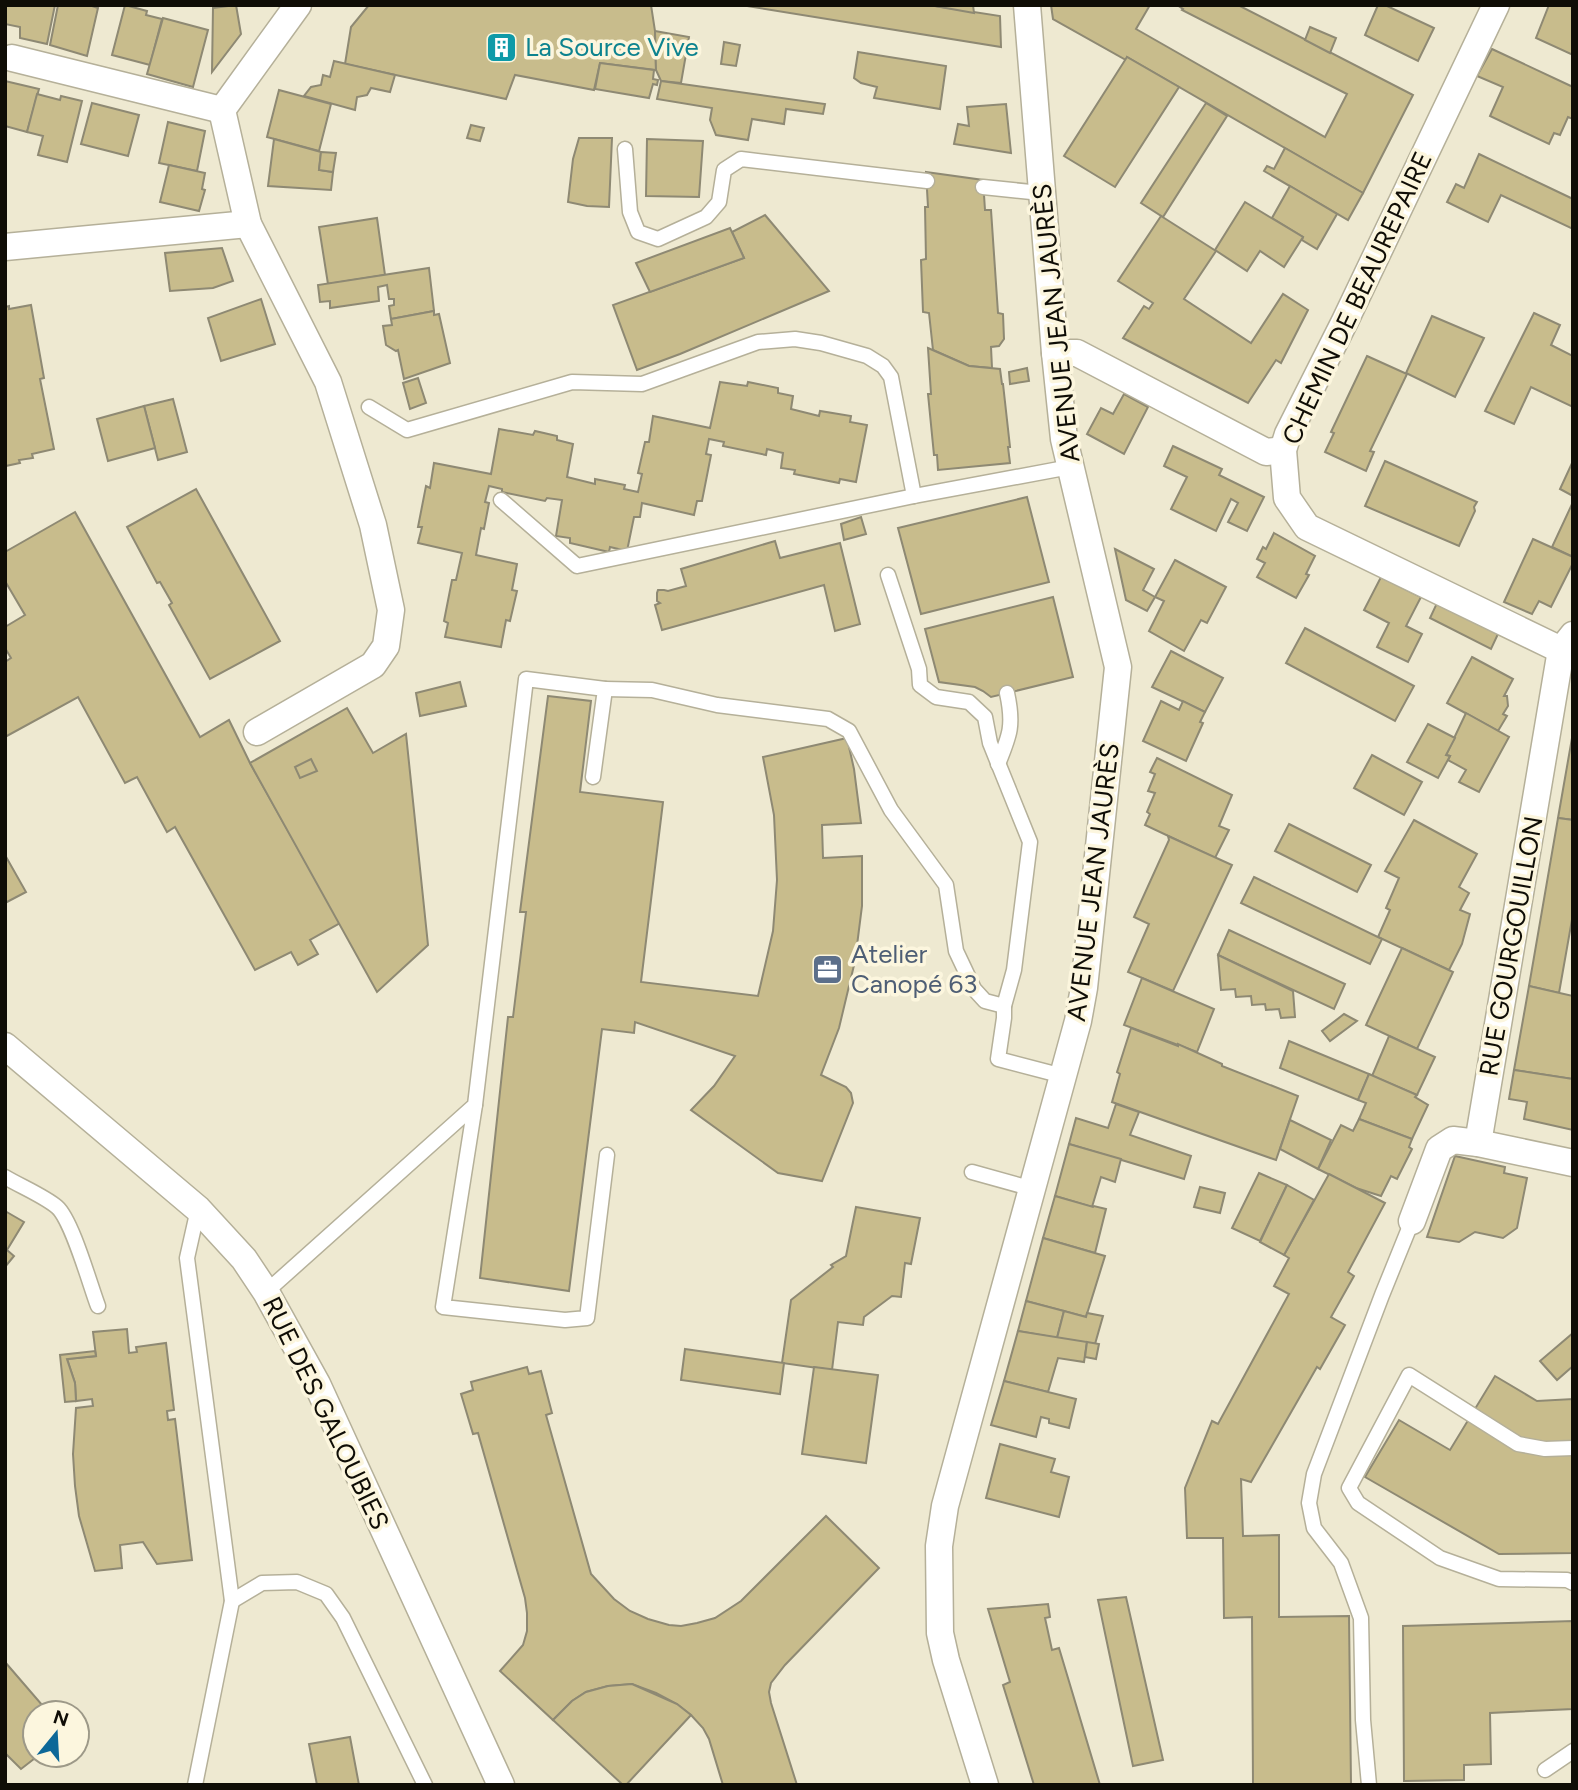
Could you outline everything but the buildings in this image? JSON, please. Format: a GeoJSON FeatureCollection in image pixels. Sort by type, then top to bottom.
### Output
{"type":"FeatureCollection","features":[{"type":"Feature","properties":{"kind":"street"},"geometry":{"type":"LineString","coordinates":[[257,733],[373,665],[386,646],[391,610],[373,525],[328,382],[248,223],[222,110],[298,5]]}},
{"type":"Feature","properties":{"kind":"street","name":"AVENUE JEAN JAURÈS"},"geometry":{"type":"LineString","coordinates":[[985,1785],[940,1633],[939,1546],[948,1494],[1078,1021],[1084,988],[1118,667],[1064,439],[1027,5]]}},
{"type":"Feature","properties":{"kind":"street","name":"CHEMIN DE BEAUREPAIRE"},"geometry":{"type":"LineString","coordinates":[[1496,5],[1289,433],[1283,450],[1287,498],[1307,527],[1567,642]]}},
{"type":"Feature","properties":{"kind":"street"},"geometry":{"type":"LineString","coordinates":[[12,58],[222,110]]}},
{"type":"Feature","properties":{"kind":"street"},"geometry":{"type":"LineString","coordinates":[[5,247],[248,223]]}},
{"type":"Feature","properties":{"kind":"street"},"geometry":{"type":"LineString","coordinates":[[1055,353],[1077,354],[1266,452],[1283,450]]}},
{"type":"Feature","properties":{"kind":"street","name":"RUE GOURGOUILLON"},"geometry":{"type":"LineString","coordinates":[[1478,1143],[1567,642]]}},
{"type":"Feature","properties":{"kind":"street","name":"RUE DES GALOUBIES"},"geometry":{"type":"LineString","coordinates":[[5,1046],[198,1209],[244,1259],[266,1292],[317,1384],[501,1785]]}},
{"type":"Feature","properties":{"kind":"street"},"geometry":{"type":"LineString","coordinates":[[1412,1221],[1439,1149],[1453,1140],[1573,1163]]}},
{"type":"Feature","properties":{"kind":"lane"},"geometry":{"type":"LineString","coordinates":[[625,149],[630,212],[638,232],[658,239],[706,217],[719,202],[724,170],[741,159],[926,181]]}},
{"type":"Feature","properties":{"kind":"lane"},"geometry":{"type":"LineString","coordinates":[[983,187],[1041,193]]}},
{"type":"Feature","properties":{"kind":"lane"},"geometry":{"type":"LineString","coordinates":[[369,407],[407,430],[572,382],[642,384],[758,342],[795,339],[821,343],[867,356],[883,366],[891,377],[914,496]]}},
{"type":"Feature","properties":{"kind":"lane"},"geometry":{"type":"LineString","coordinates":[[501,500],[576,566],[914,496],[1070,467]]}},
{"type":"Feature","properties":{"kind":"lane"},"geometry":{"type":"LineString","coordinates":[[888,575],[919,669],[920,685],[936,697],[969,702],[985,717],[990,743],[1030,842],[1014,970],[1004,1006],[998,1059],[1063,1076]]}},
{"type":"Feature","properties":{"kind":"lane"},"geometry":{"type":"LineString","coordinates":[[607,1156],[587,1318],[565,1320],[443,1307],[475,1105],[526,679],[605,689],[652,690],[717,705],[828,719],[849,731],[891,810],[946,885],[956,950],[974,989],[985,1001],[1004,1006]]}},
{"type":"Feature","properties":{"kind":"lane"},"geometry":{"type":"LineString","coordinates":[[593,777],[605,689]]}},
{"type":"Feature","properties":{"kind":"lane"},"geometry":{"type":"LineString","coordinates":[[998,764],[1010,733],[1011,711],[1007,693]]}},
{"type":"Feature","properties":{"kind":"lane"},"geometry":{"type":"LineString","coordinates":[[266,1292],[475,1105]]}},
{"type":"Feature","properties":{"kind":"lane"},"geometry":{"type":"LineString","coordinates":[[972,1172],[1033,1189]]}},
{"type":"Feature","properties":{"kind":"lane"},"geometry":{"type":"LineString","coordinates":[[5,1177],[56,1207],[63,1214],[98,1306]]}},
{"type":"Feature","properties":{"kind":"lane"},"geometry":{"type":"LineString","coordinates":[[195,1785],[232,1601],[187,1258],[198,1209]]}},
{"type":"Feature","properties":{"kind":"lane"},"geometry":{"type":"LineString","coordinates":[[1369,1785],[1363,1720],[1361,1618],[1341,1563],[1314,1528],[1309,1503],[1314,1474],[1412,1221]]}},
{"type":"Feature","properties":{"kind":"lane"},"geometry":{"type":"LineString","coordinates":[[1573,1448],[1545,1449],[1518,1444],[1409,1374],[1349,1488],[1358,1503],[1440,1558],[1499,1579],[1567,1580],[1573,1583]]}},
{"type":"Feature","properties":{"kind":"lane"},"geometry":{"type":"LineString","coordinates":[[232,1601],[262,1583],[297,1582],[326,1594],[343,1618],[425,1785]]}},
{"type":"Feature","properties":{"kind":"lane"},"geometry":{"type":"LineString","coordinates":[[1545,1770],[1573,1751]]}},
{"type":"Feature","properties":{"kind":"place","name":"La Source Vive"},"geometry":{"type":"Point","coordinates":[502,47]}},
{"type":"Feature","properties":{"kind":"place","name":"Atelier Canopé 63"},"geometry":{"type":"Point","coordinates":[828,969]}}]}
